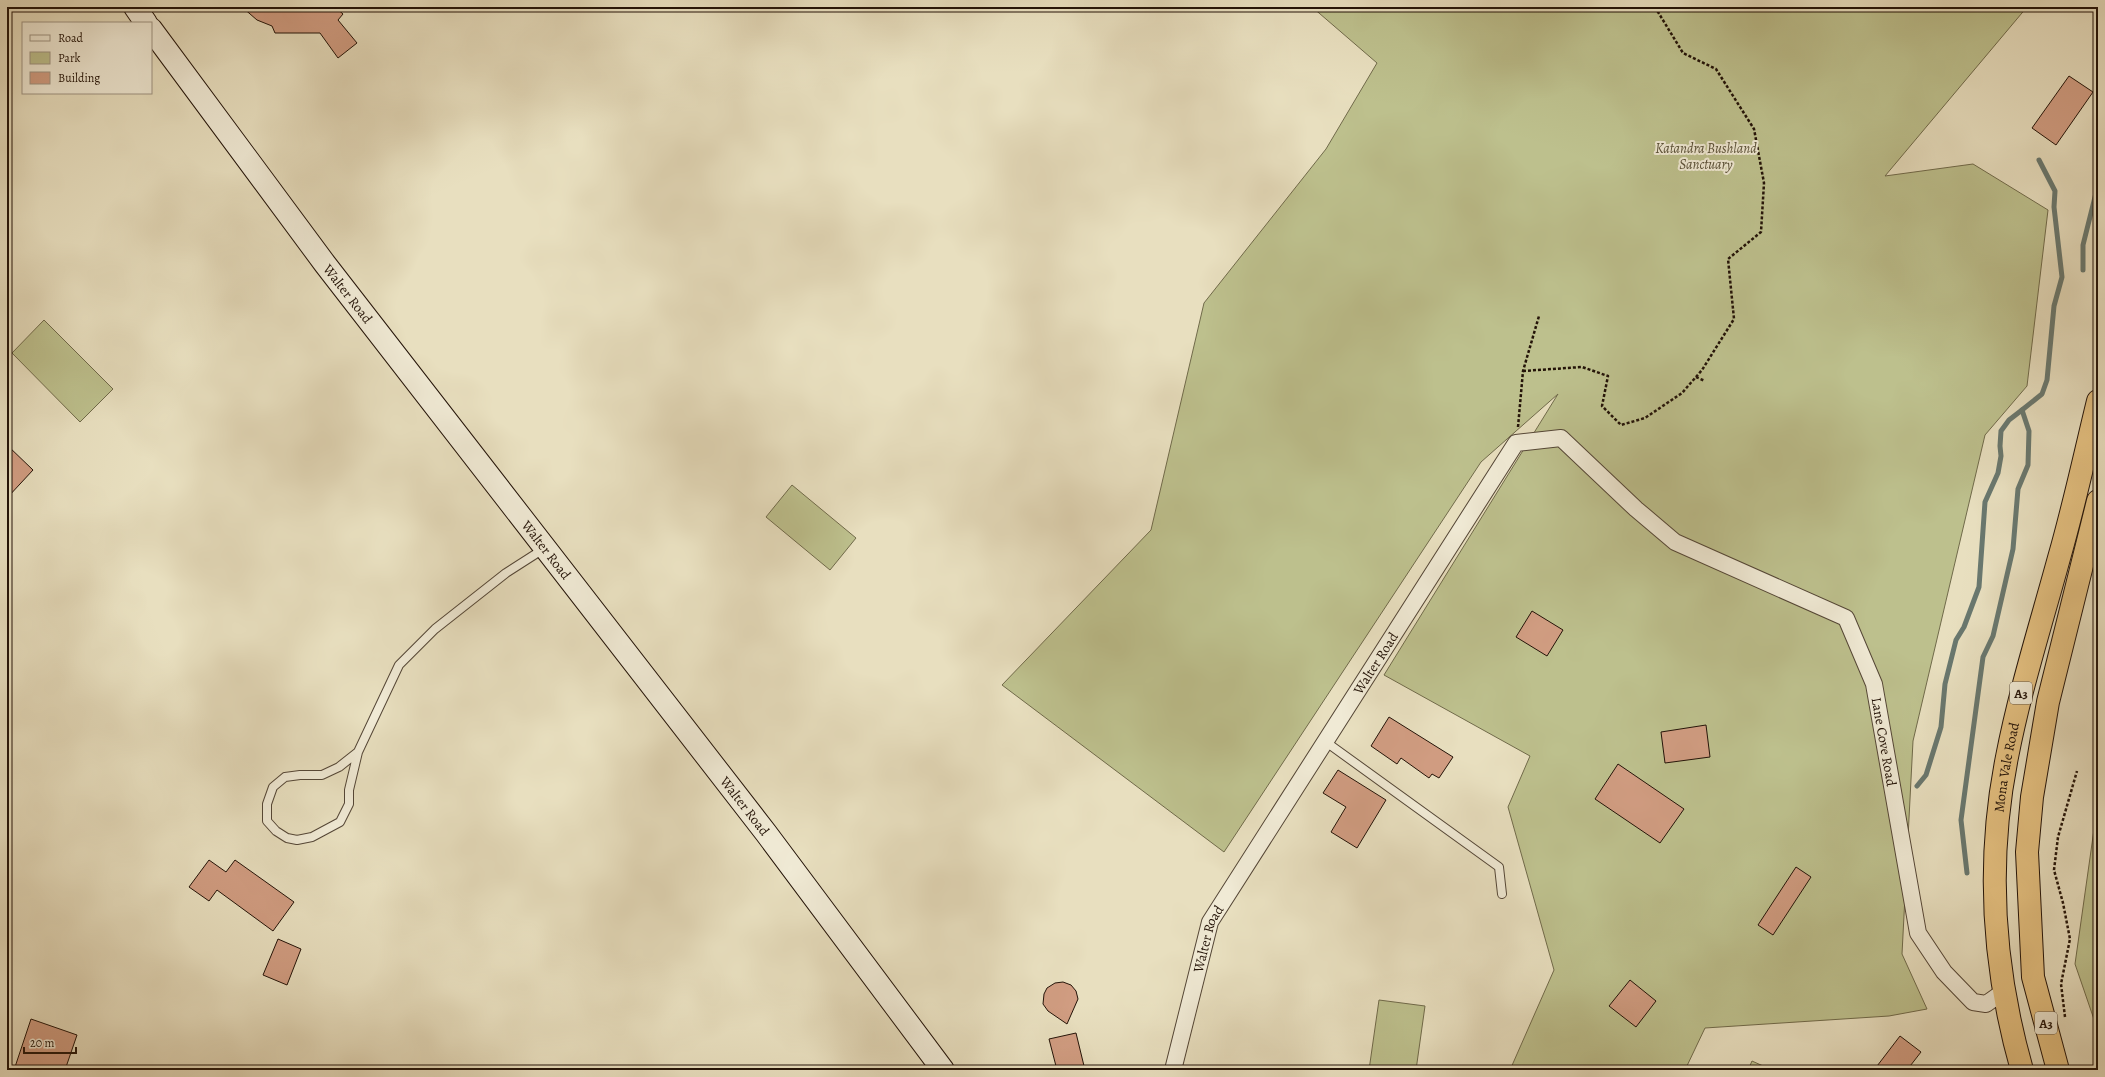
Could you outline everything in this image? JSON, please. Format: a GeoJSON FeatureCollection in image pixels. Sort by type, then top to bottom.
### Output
{"type":"FeatureCollection","features":[{"type":"Feature","properties":{"kind":"highway","name":"Mona Vale Road"},"geometry":{"type":"LineString","coordinates":[[2022,1070],[2010,1027],[1995,923],[1994,883],[1997,830],[2006,759],[2021,694],[2060,556],[2098,401]]}},
{"type":"Feature","properties":{"kind":"highway","name":"Mona Vale Road"},"geometry":{"type":"LineString","coordinates":[[2058,1070],[2034,977],[2027,852],[2032,797],[2048,702],[2098,501]]}},
{"type":"Feature","properties":{"kind":"street"},"geometry":{"type":"LineString","coordinates":[[135,7],[145,22]]}},
{"type":"Feature","properties":{"kind":"street","name":"Walter Road"},"geometry":{"type":"LineString","coordinates":[[152,30],[325,264],[766,834],[943,1070]]}},
{"type":"Feature","properties":{"kind":"street","name":"Lane Cove Road"},"geometry":{"type":"LineString","coordinates":[[1516,443],[1562,438],[1636,509],[1675,542],[1846,618],[1874,684],[1918,933],[1944,972],[1973,1002],[1986,1004],[2004,992]]}},
{"type":"Feature","properties":{"kind":"street","name":"Walter Road"},"geometry":{"type":"LineString","coordinates":[[1173,1070],[1210,922],[1516,443]]}},
{"type":"Feature","properties":{"kind":"lane"},"geometry":{"type":"LineString","coordinates":[[358,752],[339,767],[322,775],[300,775],[285,778],[273,787],[267,804],[267,821],[276,831],[287,838],[297,840],[312,836],[340,822],[349,804],[349,790],[358,752],[399,665],[435,629],[506,573],[545,548]]}},
{"type":"Feature","properties":{"kind":"lane"},"geometry":{"type":"LineString","coordinates":[[1326,742],[1499,867],[1502,894]]}},
{"type":"Feature","properties":{"kind":"path"},"geometry":{"type":"LineString","coordinates":[[1524,371],[1582,367],[1608,376],[1602,406],[1621,425],[1645,418],[1682,393],[1696,377],[1734,319],[1728,259],[1761,232],[1764,183],[1754,129],[1716,69],[1683,52],[1655,7]]}},
{"type":"Feature","properties":{"kind":"path"},"geometry":{"type":"LineString","coordinates":[[1516,443],[1524,371],[1539,316]]}},
{"type":"Feature","properties":{"kind":"path"},"geometry":{"type":"LineString","coordinates":[[1696,377],[1705,381]]}},
{"type":"Feature","properties":{"kind":"path"},"geometry":{"type":"LineString","coordinates":[[2066,1019],[2061,984],[2070,939],[2063,903],[2054,870],[2058,837],[2077,771]]}},
{"type":"Feature","properties":{"kind":"green space","name":"Katandra Bushland Sanctuary"},"geometry":{"type":"Polygon","coordinates":[[[1312,7],[2027,7],[1885,176],[1973,164],[2048,210],[2027,386],[1985,435],[1913,741],[1902,954],[1927,1009],[1889,1016],[1705,1028],[1685,1070],[1510,1070],[1554,970],[1508,807],[1530,756],[1384,675],[1558,394],[1481,462],[1224,852],[1002,685],[1151,530],[1204,303],[1326,149],[1377,63],[1312,7]]]}},
{"type":"Feature","properties":{"kind":"green space"},"geometry":{"type":"Polygon","coordinates":[[[44,320],[113,389],[80,422],[12,353],[44,320]]]}},
{"type":"Feature","properties":{"kind":"green space"},"geometry":{"type":"Polygon","coordinates":[[[792,485],[856,538],[830,570],[766,517],[792,485]]]}},
{"type":"Feature","properties":{"kind":"green space"},"geometry":{"type":"Polygon","coordinates":[[[2098,801],[2098,1031],[2075,964],[2098,801]]]}},
{"type":"Feature","properties":{"kind":"green space"},"geometry":{"type":"Polygon","coordinates":[[[1379,1000],[1425,1006],[1416,1070],[1369,1070],[1379,1000]]]}},
{"type":"Feature","properties":{"kind":"green space"},"geometry":{"type":"Polygon","coordinates":[[[1752,1061],[1772,1070],[1748,1070],[1752,1061]]]}},
{"type":"Feature","properties":{"kind":"building"},"geometry":{"type":"Polygon","coordinates":[[[242,7],[335,7],[343,14],[338,20],[357,43],[338,58],[320,33],[275,33],[272,26],[257,20],[242,7]]]}},
{"type":"Feature","properties":{"kind":"building"},"geometry":{"type":"Polygon","coordinates":[[[2069,76],[2093,92],[2056,145],[2032,128],[2069,76]]]}},
{"type":"Feature","properties":{"kind":"building"},"geometry":{"type":"Polygon","coordinates":[[[7,445],[33,470],[7,498],[7,445]]]}},
{"type":"Feature","properties":{"kind":"building"},"geometry":{"type":"Polygon","coordinates":[[[1532,611],[1563,630],[1547,656],[1516,637],[1532,611]]]}},
{"type":"Feature","properties":{"kind":"building"},"geometry":{"type":"Polygon","coordinates":[[[1389,717],[1453,757],[1439,778],[1432,774],[1429,778],[1401,758],[1397,764],[1371,746],[1389,717]]]}},
{"type":"Feature","properties":{"kind":"building"},"geometry":{"type":"Polygon","coordinates":[[[1706,725],[1710,757],[1665,763],[1661,732],[1706,725]]]}},
{"type":"Feature","properties":{"kind":"building"},"geometry":{"type":"Polygon","coordinates":[[[1618,764],[1684,809],[1660,843],[1595,799],[1618,764]]]}},
{"type":"Feature","properties":{"kind":"building"},"geometry":{"type":"Polygon","coordinates":[[[1338,770],[1386,800],[1357,848],[1331,832],[1346,807],[1323,793],[1338,770]]]}},
{"type":"Feature","properties":{"kind":"building"},"geometry":{"type":"Polygon","coordinates":[[[209,860],[226,872],[235,860],[294,902],[273,931],[217,890],[209,901],[189,887],[209,860]]]}},
{"type":"Feature","properties":{"kind":"building"},"geometry":{"type":"Polygon","coordinates":[[[1796,867],[1811,877],[1773,935],[1758,925],[1796,867]]]}},
{"type":"Feature","properties":{"kind":"building"},"geometry":{"type":"Polygon","coordinates":[[[278,939],[301,949],[287,985],[263,975],[278,939]]]}},
{"type":"Feature","properties":{"kind":"building"},"geometry":{"type":"Polygon","coordinates":[[[1630,980],[1656,1001],[1636,1027],[1609,1006],[1630,980]]]}},
{"type":"Feature","properties":{"kind":"building"},"geometry":{"type":"Polygon","coordinates":[[[1063,982],[1071,985],[1076,991],[1078,999],[1067,1024],[1048,1011],[1043,1004],[1044,994],[1047,988],[1055,983],[1063,982]]]}},
{"type":"Feature","properties":{"kind":"building"},"geometry":{"type":"Polygon","coordinates":[[[31,1019],[77,1035],[65,1070],[14,1070],[31,1019]]]}},
{"type":"Feature","properties":{"kind":"building"},"geometry":{"type":"Polygon","coordinates":[[[1076,1033],[1085,1070],[1057,1070],[1049,1039],[1076,1033]]]}},
{"type":"Feature","properties":{"kind":"building"},"geometry":{"type":"Polygon","coordinates":[[[1900,1036],[1921,1052],[1907,1070],[1874,1070],[1900,1036]]]}},
{"type":"Feature","properties":{"kind":"waterway"},"geometry":{"type":"LineString","coordinates":[[1967,873],[1961,820],[1983,657],[1993,636],[2013,549],[2018,489],[2028,465],[2029,431],[2022,410],[2042,394],[2047,380],[2054,306],[2062,277],[2054,207],[2055,191],[2039,160]]}},
{"type":"Feature","properties":{"kind":"waterway"},"geometry":{"type":"LineString","coordinates":[[2083,270],[2083,245],[2098,185]]}},
{"type":"Feature","properties":{"kind":"waterway"},"geometry":{"type":"LineString","coordinates":[[1917,786],[1926,775],[1941,727],[1945,684],[1956,640],[1964,627],[1979,587],[1985,502],[1998,473],[2001,456],[2001,431],[2009,420],[2022,410]]}}]}
